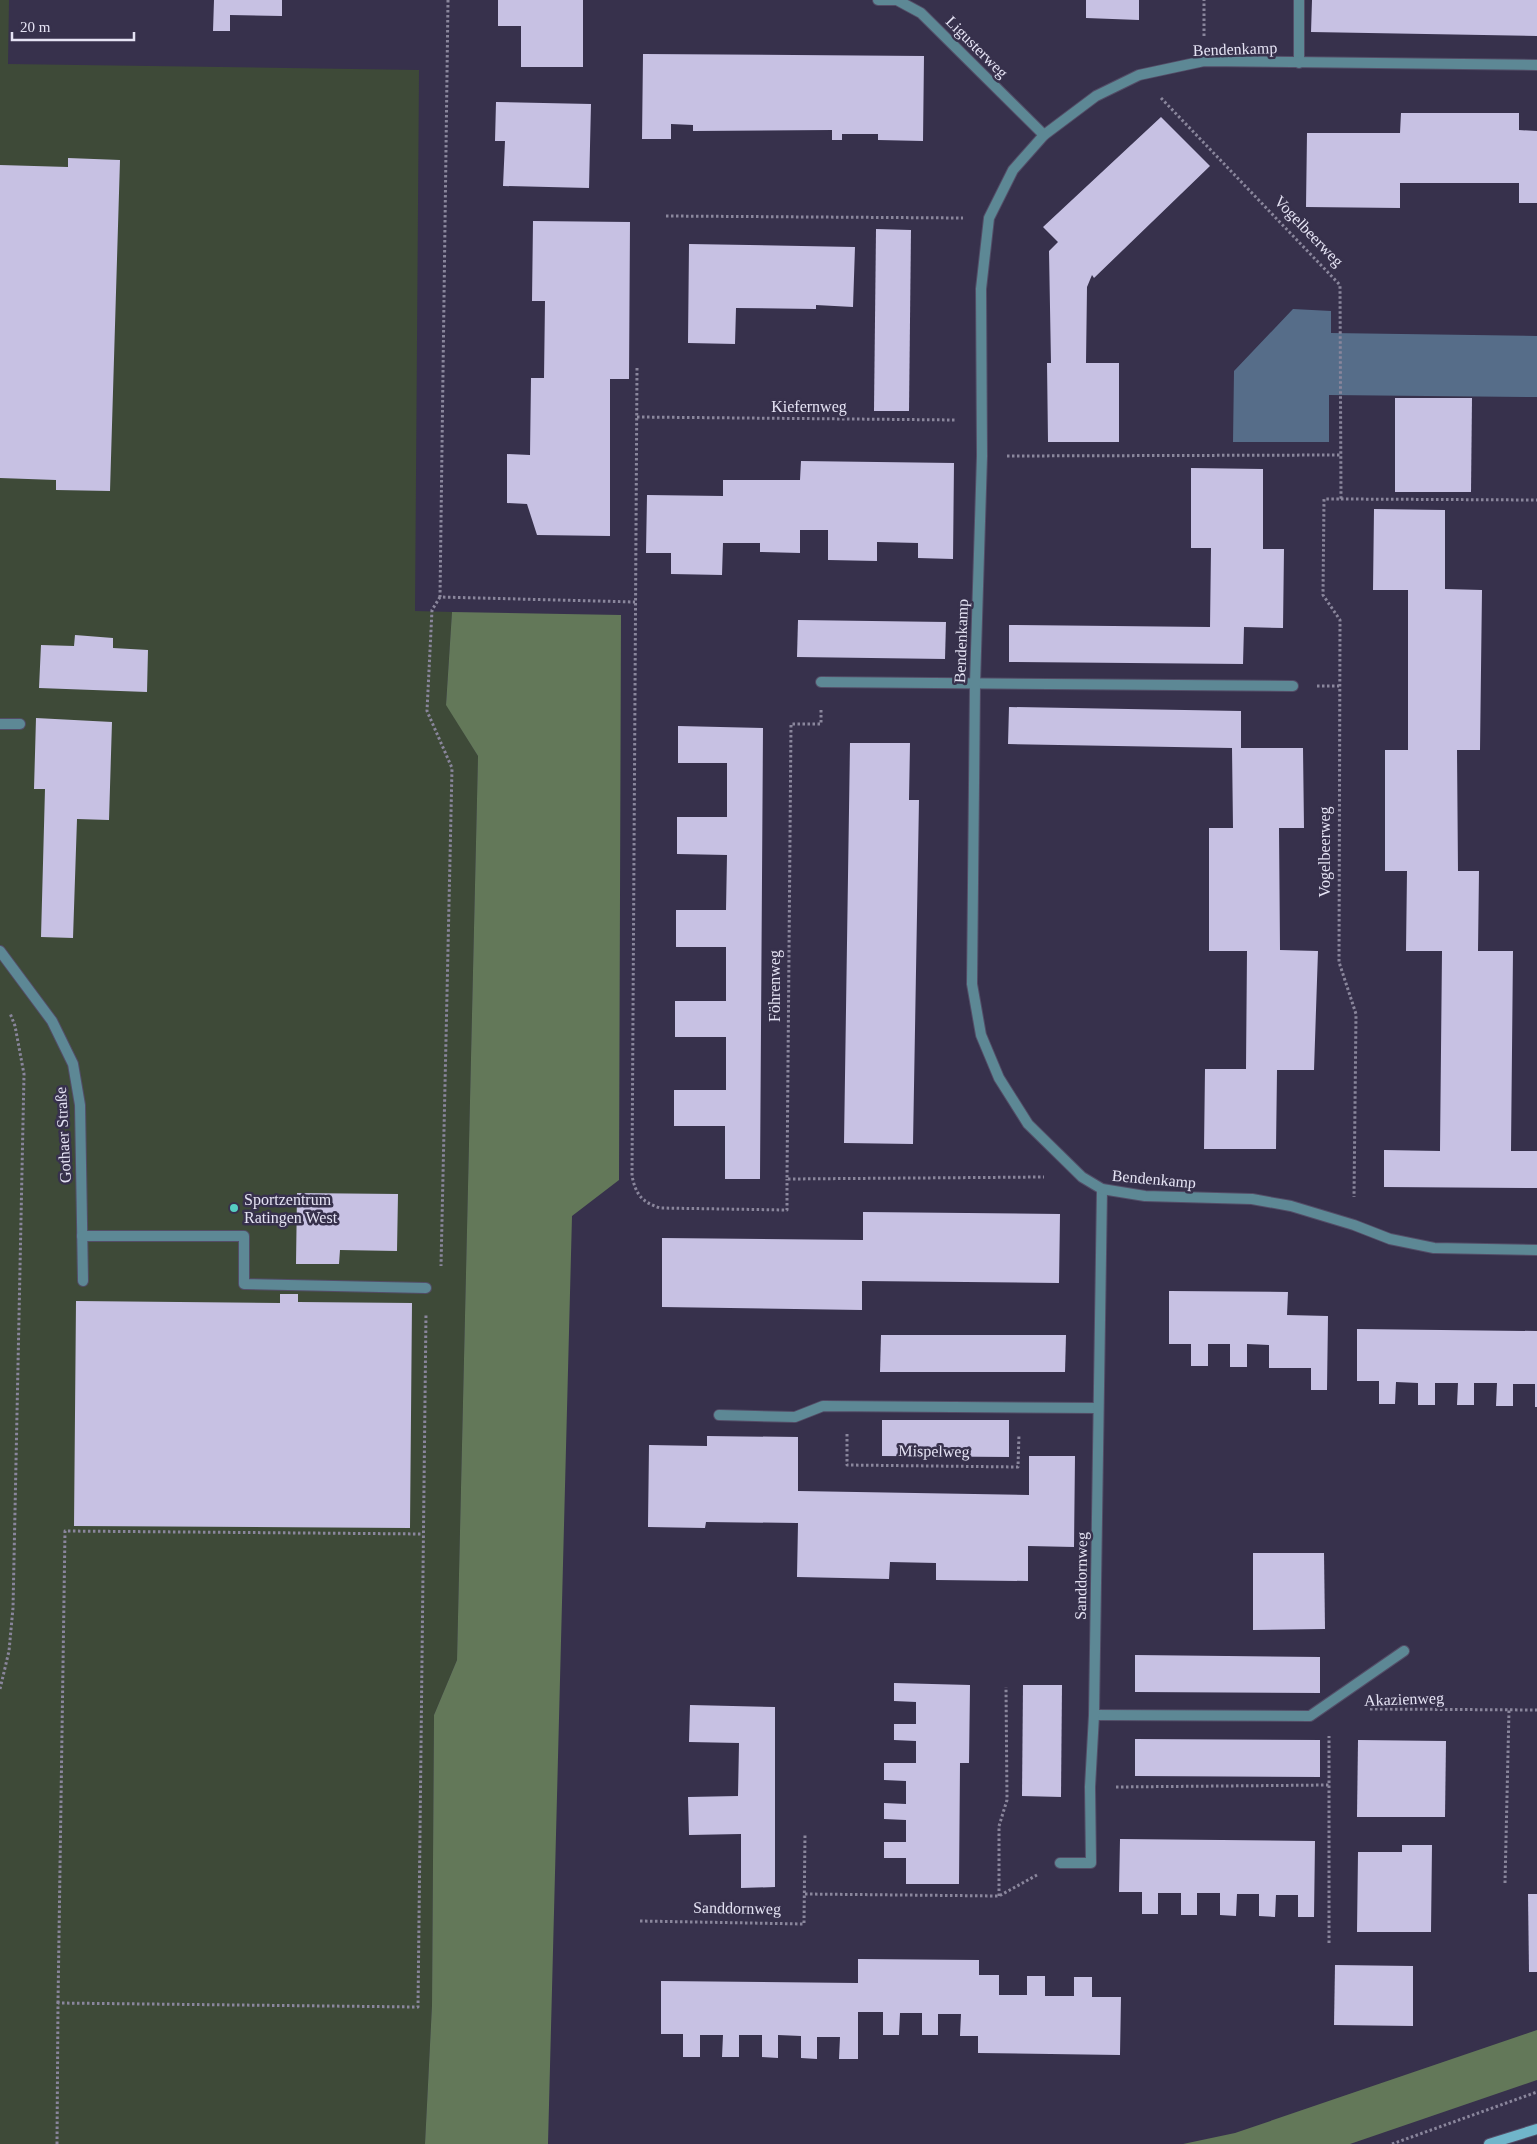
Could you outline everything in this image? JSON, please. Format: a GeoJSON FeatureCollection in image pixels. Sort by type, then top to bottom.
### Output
{"type":"FeatureCollection","features":[{"type":"Feature","properties":{"kind":"main road"},"geometry":{"type":"LineString","coordinates":[[1489,2144],[1537,2129]]}},
{"type":"Feature","properties":{"kind":"street","name":"Ligusterweg"},"geometry":{"type":"LineString","coordinates":[[878,0],[897,0],[921,13],[1044,135]]}},
{"type":"Feature","properties":{"kind":"street"},"geometry":{"type":"LineString","coordinates":[[1299,0],[1299,63]]}},
{"type":"Feature","properties":{"kind":"street","name":"Bendenkamp"},"geometry":{"type":"LineString","coordinates":[[1537,65],[1204,61],[1139,75],[1096,96],[1044,135],[1013,170],[989,218],[981,289],[982,456],[975,684],[972,984],[981,1035],[999,1078],[1028,1124],[1082,1177],[1102,1189],[1145,1196],[1252,1200],[1291,1206],[1354,1225],[1390,1239],[1434,1248],[1537,1250]]}},
{"type":"Feature","properties":{"kind":"street"},"geometry":{"type":"LineString","coordinates":[[821,682],[1293,686]]}},
{"type":"Feature","properties":{"kind":"street"},"geometry":{"type":"LineString","coordinates":[[0,724],[20,724]]}},
{"type":"Feature","properties":{"kind":"street","name":"Gothaer Straße"},"geometry":{"type":"LineString","coordinates":[[0,951],[52,1021],[73,1064],[80,1105],[82,1281]]}},
{"type":"Feature","properties":{"kind":"street","name":"Sanddornweg"},"geometry":{"type":"LineString","coordinates":[[1060,1862],[1091,1863],[1090,1787],[1094,1715],[1102,1189]]}},
{"type":"Feature","properties":{"kind":"street"},"geometry":{"type":"LineString","coordinates":[[82,1236],[244,1236],[244,1284],[426,1288]]}},
{"type":"Feature","properties":{"kind":"street"},"geometry":{"type":"LineString","coordinates":[[719,1416],[795,1417],[823,1406],[1098,1408]]}},
{"type":"Feature","properties":{"kind":"street"},"geometry":{"type":"LineString","coordinates":[[1094,1715],[1310,1716],[1404,1651]]}},
{"type":"Feature","properties":{"kind":"path"},"geometry":{"type":"LineString","coordinates":[[448,0],[440,596],[635,602]]}},
{"type":"Feature","properties":{"kind":"path"},"geometry":{"type":"LineString","coordinates":[[1204,0],[1204,61]]}},
{"type":"Feature","properties":{"kind":"path","name":"Vogelbeerweg"},"geometry":{"type":"LineString","coordinates":[[1139,75],[1340,285],[1342,499]]}},
{"type":"Feature","properties":{"kind":"path"},"geometry":{"type":"LineString","coordinates":[[666,216],[989,218]]}},
{"type":"Feature","properties":{"kind":"path"},"geometry":{"type":"LineString","coordinates":[[637,368],[632,1166],[635,1191],[646,1204],[660,1208],[787,1210],[787,1179],[1082,1177]]}},
{"type":"Feature","properties":{"kind":"path","name":"Kiefernweg"},"geometry":{"type":"LineString","coordinates":[[637,417],[981,420]]}},
{"type":"Feature","properties":{"kind":"path"},"geometry":{"type":"LineString","coordinates":[[982,456],[1341,455]]}},
{"type":"Feature","properties":{"kind":"path","name":"Vogelbeerweg"},"geometry":{"type":"LineString","coordinates":[[1354,1225],[1356,1014],[1339,962],[1340,620],[1324,595],[1324,500],[1537,500]]}},
{"type":"Feature","properties":{"kind":"path","name":"Föhrenweg"},"geometry":{"type":"LineString","coordinates":[[787,1179],[791,724],[821,724],[821,682]]}},
{"type":"Feature","properties":{"kind":"path"},"geometry":{"type":"LineString","coordinates":[[0,1689],[9,1651],[13,1608],[24,1074],[15,1026],[7,1005]]}},
{"type":"Feature","properties":{"kind":"path","name":"Mispelweg"},"geometry":{"type":"LineString","coordinates":[[847,1406],[847,1465],[1018,1467],[1019,1406]]}},
{"type":"Feature","properties":{"kind":"path"},"geometry":{"type":"LineString","coordinates":[[57,2144],[65,1531],[423,1534]]}},
{"type":"Feature","properties":{"kind":"path"},"geometry":{"type":"LineString","coordinates":[[999,1896],[998,1826],[1007,1800],[1006,1687]]}},
{"type":"Feature","properties":{"kind":"path","name":"Akazienweg"},"geometry":{"type":"LineString","coordinates":[[1361,1711],[1369,1709],[1537,1710]]}},
{"type":"Feature","properties":{"kind":"path"},"geometry":{"type":"LineString","coordinates":[[1505,1883],[1509,1710]]}},
{"type":"Feature","properties":{"kind":"path"},"geometry":{"type":"LineString","coordinates":[[1329,1942],[1330,1735],[1335,1728]]}},
{"type":"Feature","properties":{"kind":"path"},"geometry":{"type":"LineString","coordinates":[[1090,1787],[1329,1785]]}},
{"type":"Feature","properties":{"kind":"path","name":"Sanddornweg"},"geometry":{"type":"LineString","coordinates":[[640,1921],[804,1924],[805,1833]]}},
{"type":"Feature","properties":{"kind":"path"},"geometry":{"type":"LineString","coordinates":[[805,1894],[999,1896],[1060,1862]]}},
{"type":"Feature","properties":{"kind":"path"},"geometry":{"type":"LineString","coordinates":[[58,2003],[418,2007]]}},
{"type":"Feature","properties":{"kind":"path"},"geometry":{"type":"LineString","coordinates":[[1392,2144],[1537,2092]]}},
{"type":"Feature","properties":{"kind":"green space","name":"Sportzentrum Ratingen West"},"geometry":{"type":"Polygon","coordinates":[[[0,0],[9,0],[8,64],[419,70],[415,611],[452,612],[446,704],[478,756],[457,1660],[434,1715],[432,2005],[425,2144],[0,2144],[0,0]]]}},
{"type":"Feature","properties":{"kind":"green space"},"geometry":{"type":"Polygon","coordinates":[[[452,612],[621,615],[619,1180],[572,1216],[548,2144],[425,2144],[432,2005],[434,1715],[457,1660],[478,756],[446,705],[452,612]]]}},
{"type":"Feature","properties":{"kind":"green space"},"geometry":{"type":"Polygon","coordinates":[[[1537,2030],[1537,2080],[1350,2144],[1183,2144],[1235,2133],[1537,2030]]]}},
{"type":"Feature","properties":{"kind":"water"},"geometry":{"type":"Polygon","coordinates":[[[1293,309],[1331,311],[1331,333],[1537,336],[1537,397],[1329,395],[1329,442],[1233,442],[1234,371],[1293,309]]]}},
{"type":"Feature","properties":{"kind":"building"},"geometry":{"type":"Polygon","coordinates":[[[214,0],[282,0],[282,16],[230,15],[230,31],[213,31],[214,0]]]}},
{"type":"Feature","properties":{"kind":"building"},"geometry":{"type":"Polygon","coordinates":[[[498,0],[583,0],[583,67],[521,67],[521,26],[498,26],[498,0]]]}},
{"type":"Feature","properties":{"kind":"building"},"geometry":{"type":"Polygon","coordinates":[[[1086,0],[1139,0],[1139,20],[1086,18],[1086,0]]]}},
{"type":"Feature","properties":{"kind":"building"},"geometry":{"type":"Polygon","coordinates":[[[1312,0],[1537,0],[1537,36],[1311,32],[1312,0]]]}},
{"type":"Feature","properties":{"kind":"building"},"geometry":{"type":"Polygon","coordinates":[[[643,54],[924,56],[923,141],[878,140],[878,134],[842,134],[842,140],[832,140],[832,130],[693,131],[693,125],[671,124],[671,139],[642,139],[643,54]]]}},
{"type":"Feature","properties":{"kind":"building"},"geometry":{"type":"Polygon","coordinates":[[[496,102],[591,104],[589,188],[503,186],[505,141],[495,141],[496,102]]]}},
{"type":"Feature","properties":{"kind":"building"},"geometry":{"type":"Polygon","coordinates":[[[1401,113],[1519,113],[1519,130],[1537,131],[1537,203],[1519,203],[1519,183],[1400,183],[1400,208],[1306,207],[1307,133],[1400,133],[1401,113]]]}},
{"type":"Feature","properties":{"kind":"building"},"geometry":{"type":"Polygon","coordinates":[[[1161,117],[1210,166],[1094,278],[1092,275],[1087,287],[1086,363],[1119,363],[1119,442],[1048,442],[1047,363],[1051,363],[1049,251],[1058,242],[1043,227],[1161,117]]]}},
{"type":"Feature","properties":{"kind":"building"},"geometry":{"type":"Polygon","coordinates":[[[68,158],[120,160],[110,491],[56,490],[56,480],[0,478],[0,165],[68,167],[68,158]]]}},
{"type":"Feature","properties":{"kind":"building"},"geometry":{"type":"Polygon","coordinates":[[[533,221],[630,222],[629,379],[610,379],[610,536],[537,535],[527,504],[507,503],[507,454],[530,455],[531,378],[544,378],[545,301],[532,301],[533,221]]]}},
{"type":"Feature","properties":{"kind":"building"},"geometry":{"type":"Polygon","coordinates":[[[876,229],[911,230],[909,411],[874,411],[876,229]]]}},
{"type":"Feature","properties":{"kind":"building"},"geometry":{"type":"Polygon","coordinates":[[[689,244],[855,247],[853,307],[816,305],[816,309],[736,308],[735,344],[688,343],[689,244]]]}},
{"type":"Feature","properties":{"kind":"building"},"geometry":{"type":"Polygon","coordinates":[[[1395,398],[1472,398],[1471,492],[1395,492],[1395,398]]]}},
{"type":"Feature","properties":{"kind":"building"},"geometry":{"type":"Polygon","coordinates":[[[801,461],[954,463],[953,559],[918,558],[918,543],[877,542],[877,561],[828,560],[828,530],[800,530],[800,553],[760,552],[760,543],[723,543],[722,575],[671,574],[671,553],[646,553],[647,495],[723,496],[723,480],[800,480],[801,461]]]}},
{"type":"Feature","properties":{"kind":"building"},"geometry":{"type":"Polygon","coordinates":[[[1191,468],[1263,469],[1263,549],[1284,549],[1283,628],[1244,627],[1243,664],[1009,662],[1009,625],[1210,627],[1211,548],[1191,548],[1191,468]]]}},
{"type":"Feature","properties":{"kind":"building"},"geometry":{"type":"Polygon","coordinates":[[[1374,509],[1445,510],[1445,589],[1482,590],[1480,750],[1457,750],[1458,871],[1479,871],[1478,951],[1513,951],[1511,1151],[1537,1151],[1537,1188],[1384,1187],[1384,1150],[1440,1151],[1442,951],[1406,951],[1407,871],[1385,871],[1385,750],[1408,750],[1408,590],[1373,590],[1374,509]]]}},
{"type":"Feature","properties":{"kind":"building"},"geometry":{"type":"Polygon","coordinates":[[[798,620],[946,622],[945,659],[797,657],[798,620]]]}},
{"type":"Feature","properties":{"kind":"building"},"geometry":{"type":"Polygon","coordinates":[[[75,635],[113,638],[113,648],[148,650],[147,692],[39,688],[41,645],[74,646],[75,635]]]}},
{"type":"Feature","properties":{"kind":"building"},"geometry":{"type":"Polygon","coordinates":[[[1009,707],[1241,711],[1241,748],[1303,748],[1304,828],[1279,828],[1280,950],[1318,951],[1314,1070],[1277,1070],[1276,1149],[1204,1149],[1205,1069],[1246,1069],[1247,951],[1209,951],[1209,828],[1233,828],[1232,748],[1008,744],[1009,707]]]}},
{"type":"Feature","properties":{"kind":"building"},"geometry":{"type":"Polygon","coordinates":[[[36,718],[112,722],[109,820],[77,819],[73,938],[41,937],[45,789],[34,789],[36,718]]]}},
{"type":"Feature","properties":{"kind":"building"},"geometry":{"type":"Polygon","coordinates":[[[678,726],[763,728],[760,1179],[725,1179],[725,1126],[674,1126],[674,1090],[726,1090],[726,1037],[675,1037],[675,1001],[726,1001],[726,947],[676,947],[676,910],[726,910],[727,855],[677,854],[677,817],[727,817],[727,763],[678,763],[678,726]]]}},
{"type":"Feature","properties":{"kind":"building"},"geometry":{"type":"Polygon","coordinates":[[[850,743],[910,743],[909,800],[919,800],[913,1144],[844,1143],[850,743]]]}},
{"type":"Feature","properties":{"kind":"building"},"geometry":{"type":"Polygon","coordinates":[[[297,1193],[398,1194],[397,1251],[340,1250],[339,1264],[296,1264],[297,1193]]]}},
{"type":"Feature","properties":{"kind":"building"},"geometry":{"type":"Polygon","coordinates":[[[863,1212],[1060,1214],[1059,1283],[862,1281],[862,1310],[662,1307],[662,1238],[863,1240],[863,1212]]]}},
{"type":"Feature","properties":{"kind":"building"},"geometry":{"type":"Polygon","coordinates":[[[1169,1291],[1288,1292],[1287,1315],[1328,1316],[1327,1390],[1311,1390],[1311,1368],[1269,1368],[1269,1345],[1247,1344],[1247,1367],[1230,1367],[1230,1344],[1208,1344],[1208,1366],[1191,1366],[1191,1344],[1169,1344],[1169,1291]]]}},
{"type":"Feature","properties":{"kind":"building"},"geometry":{"type":"Polygon","coordinates":[[[280,1294],[298,1294],[298,1302],[412,1303],[410,1528],[74,1526],[76,1301],[280,1303],[280,1294]]]}},
{"type":"Feature","properties":{"kind":"building"},"geometry":{"type":"Polygon","coordinates":[[[1357,1329],[1537,1331],[1537,1407],[1535,1407],[1535,1384],[1513,1384],[1513,1406],[1496,1406],[1497,1383],[1474,1383],[1474,1405],[1457,1405],[1458,1383],[1435,1383],[1435,1405],[1418,1405],[1418,1383],[1396,1382],[1395,1404],[1379,1404],[1379,1381],[1357,1381],[1357,1329]]]}},
{"type":"Feature","properties":{"kind":"building"},"geometry":{"type":"Polygon","coordinates":[[[881,1335],[1066,1335],[1065,1372],[880,1372],[881,1335]]]}},
{"type":"Feature","properties":{"kind":"building"},"geometry":{"type":"Polygon","coordinates":[[[882,1420],[1009,1420],[1009,1457],[882,1456],[882,1420]]]}},
{"type":"Feature","properties":{"kind":"building"},"geometry":{"type":"Polygon","coordinates":[[[707,1436],[798,1437],[798,1491],[1029,1495],[1029,1456],[1075,1456],[1074,1547],[1028,1546],[1028,1581],[936,1580],[936,1563],[890,1562],[889,1579],[797,1577],[798,1523],[706,1522],[705,1528],[648,1527],[649,1445],[707,1446],[707,1436]]]}},
{"type":"Feature","properties":{"kind":"building"},"geometry":{"type":"Polygon","coordinates":[[[1253,1553],[1324,1553],[1325,1629],[1253,1630],[1253,1553]]]}},
{"type":"Feature","properties":{"kind":"building"},"geometry":{"type":"Polygon","coordinates":[[[1135,1655],[1320,1657],[1320,1693],[1135,1692],[1135,1655]]]}},
{"type":"Feature","properties":{"kind":"building"},"geometry":{"type":"Polygon","coordinates":[[[894,1683],[970,1685],[969,1763],[960,1763],[959,1884],[906,1884],[906,1858],[884,1858],[884,1842],[906,1842],[906,1820],[884,1819],[884,1803],[906,1804],[906,1781],[884,1780],[884,1763],[916,1763],[916,1741],[894,1740],[894,1724],[916,1724],[916,1702],[894,1701],[894,1683]]]}},
{"type":"Feature","properties":{"kind":"building"},"geometry":{"type":"Polygon","coordinates":[[[1023,1685],[1062,1685],[1061,1797],[1022,1796],[1023,1685]]]}},
{"type":"Feature","properties":{"kind":"building"},"geometry":{"type":"Polygon","coordinates":[[[690,1705],[775,1707],[775,1887],[741,1888],[741,1834],[689,1835],[688,1797],[738,1796],[739,1743],[689,1742],[690,1705]]]}},
{"type":"Feature","properties":{"kind":"building"},"geometry":{"type":"Polygon","coordinates":[[[1135,1739],[1320,1740],[1320,1777],[1135,1776],[1135,1739]]]}},
{"type":"Feature","properties":{"kind":"building"},"geometry":{"type":"Polygon","coordinates":[[[1358,1740],[1446,1741],[1445,1817],[1357,1817],[1358,1740]]]}},
{"type":"Feature","properties":{"kind":"building"},"geometry":{"type":"Polygon","coordinates":[[[1120,1839],[1315,1841],[1314,1917],[1298,1917],[1298,1895],[1276,1895],[1275,1917],[1259,1916],[1259,1894],[1237,1894],[1236,1916],[1220,1915],[1220,1893],[1197,1893],[1197,1915],[1181,1915],[1181,1893],[1158,1893],[1158,1914],[1142,1914],[1142,1892],[1119,1892],[1120,1839]]]}},
{"type":"Feature","properties":{"kind":"building"},"geometry":{"type":"Polygon","coordinates":[[[1402,1845],[1432,1845],[1431,1932],[1357,1932],[1358,1852],[1402,1852],[1402,1845]]]}},
{"type":"Feature","properties":{"kind":"building"},"geometry":{"type":"Polygon","coordinates":[[[1528,1894],[1537,1894],[1537,1972],[1529,1972],[1528,1894]]]}},
{"type":"Feature","properties":{"kind":"building"},"geometry":{"type":"Polygon","coordinates":[[[858,1959],[979,1960],[979,1975],[999,1975],[999,1995],[1027,1995],[1027,1976],[1045,1976],[1045,1996],[1074,1996],[1074,1977],[1092,1977],[1092,1997],[1121,1997],[1120,2055],[978,2053],[978,2036],[960,2036],[961,2014],[938,2014],[938,2035],[922,2035],[922,2013],[900,2013],[899,2035],[883,2035],[883,2012],[858,2012],[858,2059],[839,2059],[840,2037],[817,2037],[817,2059],[801,2058],[801,2036],[778,2035],[778,2058],[762,2057],[762,2035],[739,2035],[739,2057],[722,2057],[723,2035],[700,2035],[700,2057],[683,2057],[683,2034],[661,2034],[661,1981],[858,1983],[858,1959]]]}},
{"type":"Feature","properties":{"kind":"building"},"geometry":{"type":"Polygon","coordinates":[[[1335,1965],[1413,1966],[1413,2026],[1334,2025],[1335,1965]]]}},
{"type":"Feature","properties":{"kind":"place","name":"Sportzentrum Ratingen West"},"geometry":{"type":"Point","coordinates":[234,1208]}}]}
